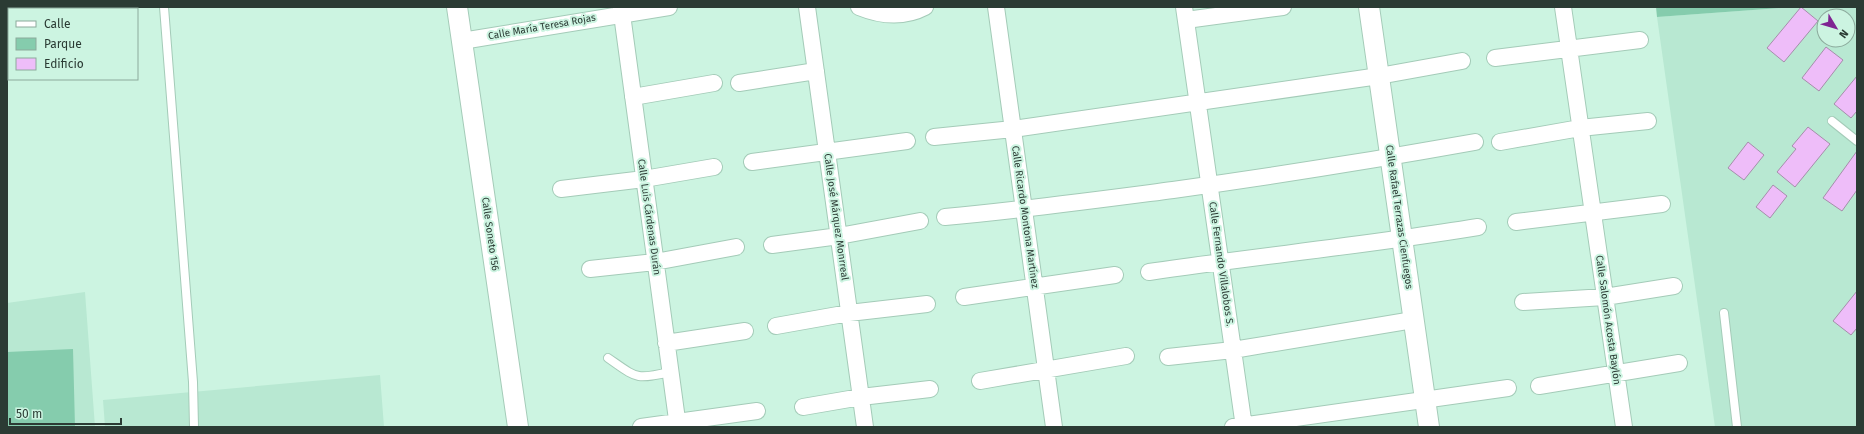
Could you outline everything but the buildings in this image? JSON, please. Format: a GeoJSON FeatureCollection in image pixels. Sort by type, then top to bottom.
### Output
{"type":"FeatureCollection","features":[{"type":"Feature","properties":{"kind":"street","name":"Calle Soneto 156"},"geometry":{"type":"LineString","coordinates":[[457,7],[518,427]]}},
{"type":"Feature","properties":{"kind":"street","name":"Calle María Teresa Rojas"},"geometry":{"type":"LineString","coordinates":[[462,41],[621,10],[669,7]]}},
{"type":"Feature","properties":{"kind":"street","name":"Calle José Márquez Monrreal"},"geometry":{"type":"LineString","coordinates":[[807,7],[865,427]]}},
{"type":"Feature","properties":{"kind":"street"},"geometry":{"type":"LineString","coordinates":[[859,7],[874,12],[891,15],[907,14],[925,7]]}},
{"type":"Feature","properties":{"kind":"street","name":"Calle Ricardo Montona Martínez"},"geometry":{"type":"LineString","coordinates":[[996,7],[1054,427]]}},
{"type":"Feature","properties":{"kind":"street"},"geometry":{"type":"LineString","coordinates":[[1185,14],[1283,7]]}},
{"type":"Feature","properties":{"kind":"street","name":"Calle Rafael Terrazas Cienfuegos"},"geometry":{"type":"LineString","coordinates":[[1369,7],[1429,427]]}},
{"type":"Feature","properties":{"kind":"street","name":"Calle Salomón Acosta Baylón"},"geometry":{"type":"LineString","coordinates":[[1563,7],[1624,427]]}},
{"type":"Feature","properties":{"kind":"street","name":"Calle Luis Cárdenas Durán"},"geometry":{"type":"LineString","coordinates":[[621,10],[677,425]]}},
{"type":"Feature","properties":{"kind":"street","name":"Calle Fernando Villalobos S."},"geometry":{"type":"LineString","coordinates":[[1185,14],[1233,350],[1240,426]]}},
{"type":"Feature","properties":{"kind":"street"},"geometry":{"type":"LineString","coordinates":[[1495,58],[1640,40]]}},
{"type":"Feature","properties":{"kind":"street"},"geometry":{"type":"LineString","coordinates":[[934,137],[1013,129],[1379,76],[1462,61]]}},
{"type":"Feature","properties":{"kind":"street"},"geometry":{"type":"LineString","coordinates":[[739,83],[816,71]]}},
{"type":"Feature","properties":{"kind":"street"},"geometry":{"type":"LineString","coordinates":[[633,97],[714,83]]}},
{"type":"Feature","properties":{"kind":"street"},"geometry":{"type":"LineString","coordinates":[[1500,142],[1580,128],[1648,121]]}},
{"type":"Feature","properties":{"kind":"street"},"geometry":{"type":"LineString","coordinates":[[752,162],[907,141]]}},
{"type":"Feature","properties":{"kind":"street"},"geometry":{"type":"LineString","coordinates":[[945,217],[1024,210],[1210,184],[1390,157],[1475,142]]}},
{"type":"Feature","properties":{"kind":"street"},"geometry":{"type":"LineString","coordinates":[[561,189],[644,179],[714,167]]}},
{"type":"Feature","properties":{"kind":"street"},"geometry":{"type":"LineString","coordinates":[[1516,222],[1662,204]]}},
{"type":"Feature","properties":{"kind":"street"},"geometry":{"type":"LineString","coordinates":[[772,245],[839,236],[920,221]]}},
{"type":"Feature","properties":{"kind":"street"},"geometry":{"type":"LineString","coordinates":[[1149,272],[1402,240],[1478,227]]}},
{"type":"Feature","properties":{"kind":"street"},"geometry":{"type":"LineString","coordinates":[[590,269],[655,262],[736,247]]}},
{"type":"Feature","properties":{"kind":"street"},"geometry":{"type":"LineString","coordinates":[[964,297],[1115,275]]}},
{"type":"Feature","properties":{"kind":"street"},"geometry":{"type":"LineString","coordinates":[[1523,302],[1605,297],[1674,286]]}},
{"type":"Feature","properties":{"kind":"street"},"geometry":{"type":"LineString","coordinates":[[776,326],[849,313],[927,304]]}},
{"type":"Feature","properties":{"kind":"street"},"geometry":{"type":"LineString","coordinates":[[1168,357],[1233,350],[1413,320]]}},
{"type":"Feature","properties":{"kind":"street"},"geometry":{"type":"LineString","coordinates":[[666,343],[745,331]]}},
{"type":"Feature","properties":{"kind":"street"},"geometry":{"type":"LineString","coordinates":[[980,381],[1126,356]]}},
{"type":"Feature","properties":{"kind":"street"},"geometry":{"type":"LineString","coordinates":[[1539,386],[1679,363]]}},
{"type":"Feature","properties":{"kind":"street"},"geometry":{"type":"LineString","coordinates":[[1240,426],[1508,388]]}},
{"type":"Feature","properties":{"kind":"street"},"geometry":{"type":"LineString","coordinates":[[802,407],[861,397],[930,389]]}},
{"type":"Feature","properties":{"kind":"street"},"geometry":{"type":"LineString","coordinates":[[641,427],[677,425],[757,411]]}},
{"type":"Feature","properties":{"kind":"lane"},"geometry":{"type":"LineString","coordinates":[[164,7],[193,382],[194,427]]}},
{"type":"Feature","properties":{"kind":"lane"},"geometry":{"type":"LineString","coordinates":[[1832,121],[1857,141]]}},
{"type":"Feature","properties":{"kind":"lane"},"geometry":{"type":"LineString","coordinates":[[1724,313],[1737,427]]}},
{"type":"Feature","properties":{"kind":"lane"},"geometry":{"type":"LineString","coordinates":[[608,358],[639,377],[646,378],[670,372]]}},
{"type":"Feature","properties":{"kind":"shaded area"},"geometry":{"type":"Polygon","coordinates":[[[1794,7],[1857,7],[1857,427],[1715,427],[1657,17],[1794,7]]]}},
{"type":"Feature","properties":{"kind":"shaded area"},"geometry":{"type":"Polygon","coordinates":[[[85,292],[95,427],[7,427],[7,303],[85,292]]]}},
{"type":"Feature","properties":{"kind":"shaded area"},"geometry":{"type":"Polygon","coordinates":[[[380,375],[384,427],[105,427],[103,400],[380,375]]]}},
{"type":"Feature","properties":{"kind":"green space"},"geometry":{"type":"Polygon","coordinates":[[[1656,7],[1794,7],[1657,17],[1656,7]]]}},
{"type":"Feature","properties":{"kind":"green space"},"geometry":{"type":"Polygon","coordinates":[[[73,349],[75,427],[7,427],[7,352],[73,349]]]}}]}
